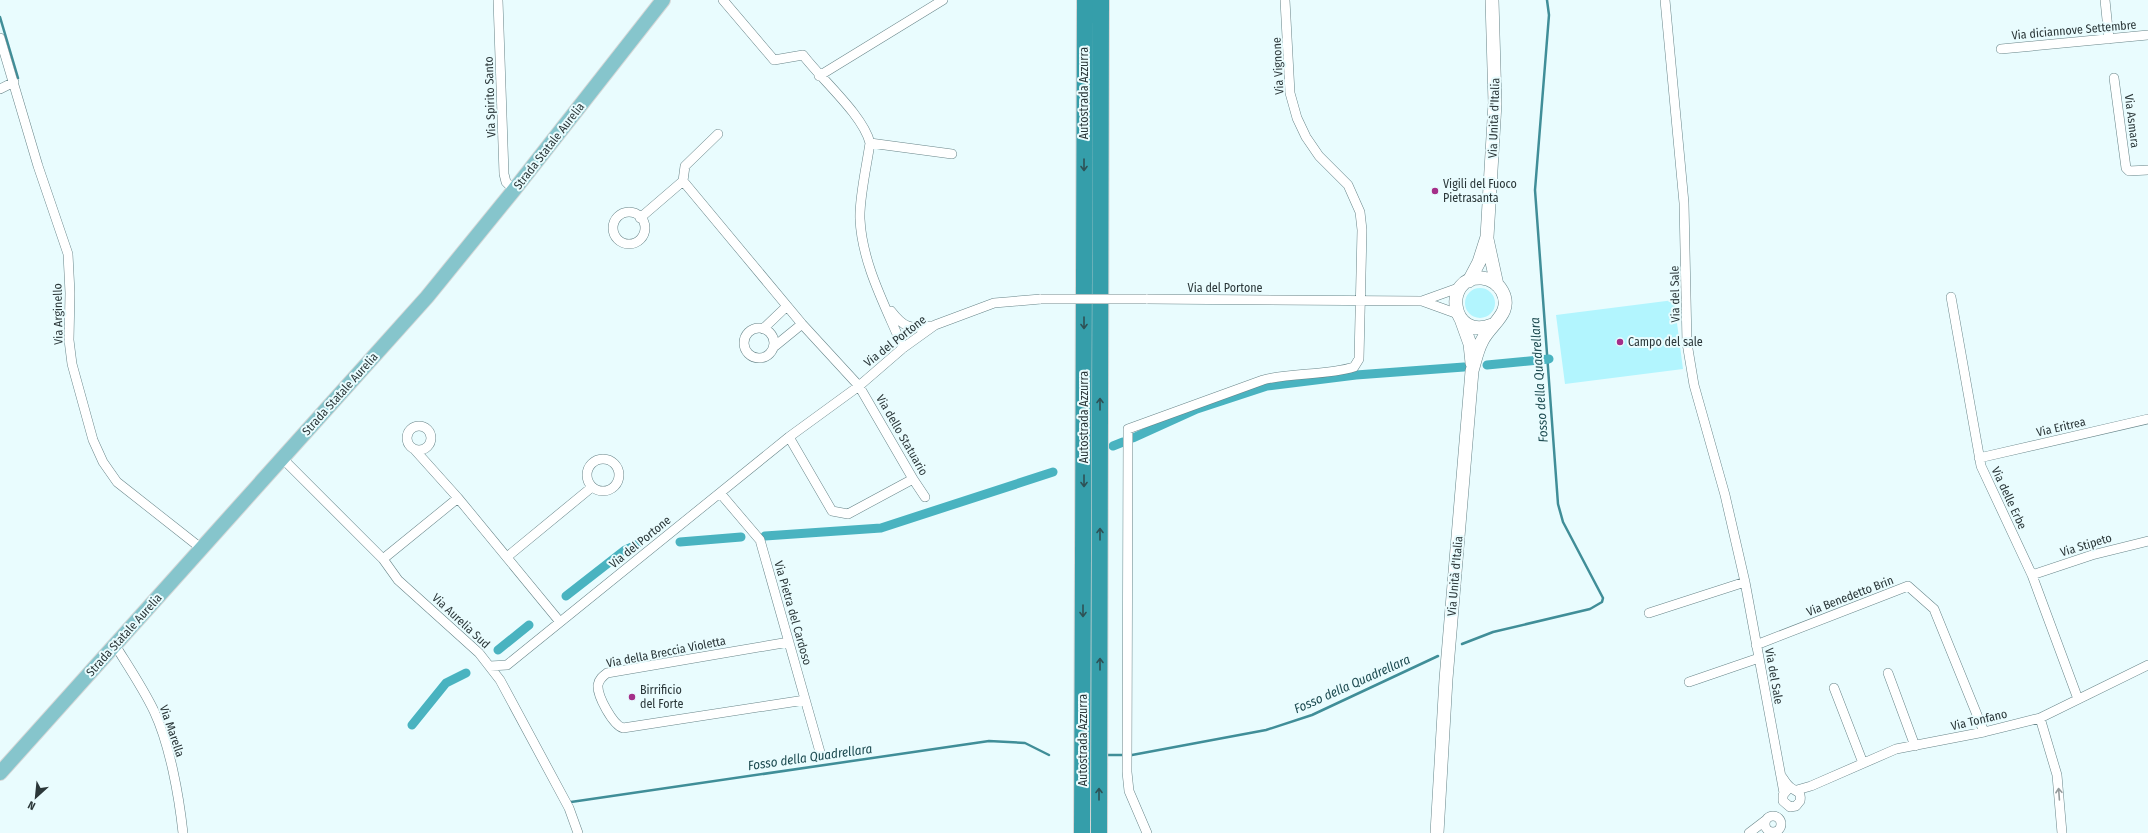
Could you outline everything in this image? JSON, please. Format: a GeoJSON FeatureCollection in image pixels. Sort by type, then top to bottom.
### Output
{"type":"FeatureCollection","features":[{"type":"Feature","properties":{"kind":"highway","name":"Autostrada Azzurra"},"geometry":{"type":"LineString","coordinates":[[1082,833],[1085,0]]}},
{"type":"Feature","properties":{"kind":"highway","name":"Autostrada Azzurra"},"geometry":{"type":"LineString","coordinates":[[1099,833],[1101,0]]}},
{"type":"Feature","properties":{"kind":"main road","name":"Strada Statale Aurelia"},"geometry":{"type":"LineString","coordinates":[[0,773],[427,297],[514,190],[664,0]]}},
{"type":"Feature","properties":{"kind":"main road","name":"Via Unità d'Italia"},"geometry":{"type":"LineString","coordinates":[[1465,284],[1479,262],[1487,238],[1495,103],[1492,0]]}},
{"type":"Feature","properties":{"kind":"main road"},"geometry":{"type":"LineString","coordinates":[[1487,238],[1497,285]]}},
{"type":"Feature","properties":{"kind":"main road"},"geometry":{"type":"LineString","coordinates":[[1460,316],[1476,327],[1492,325],[1503,314],[1505,304],[1503,293],[1497,285],[1484,278],[1465,284],[1455,303],[1470,344],[1472,370]]}},
{"type":"Feature","properties":{"kind":"main road","name":"Via Unità d'Italia"},"geometry":{"type":"LineString","coordinates":[[1438,833],[1446,679],[1472,370],[1482,341],[1492,325]]}},
{"type":"Feature","properties":{"kind":"street","name":"Via Spirito Santo"},"geometry":{"type":"LineString","coordinates":[[498,0],[504,174],[506,182],[514,190]]}},
{"type":"Feature","properties":{"kind":"street"},"geometry":{"type":"LineString","coordinates":[[723,0],[774,60],[803,56],[819,76],[855,114],[867,133],[870,143],[860,217],[862,240],[883,300],[903,348]]}},
{"type":"Feature","properties":{"kind":"street"},"geometry":{"type":"LineString","coordinates":[[819,76],[943,0]]}},
{"type":"Feature","properties":{"kind":"street","name":"Via Vignone"},"geometry":{"type":"LineString","coordinates":[[1147,833],[1129,791],[1127,772],[1128,429],[1263,380],[1282,375],[1343,371],[1354,367],[1359,359],[1362,230],[1360,212],[1348,185],[1319,156],[1306,137],[1297,118],[1290,93],[1285,0]]}},
{"type":"Feature","properties":{"kind":"street","name":"Via del Sale"},"geometry":{"type":"LineString","coordinates":[[1665,0],[1684,203],[1687,343],[1694,385],[1725,495],[1745,582],[1780,774],[1791,794]]}},
{"type":"Feature","properties":{"kind":"street"},"geometry":{"type":"LineString","coordinates":[[2105,0],[2109,39]]}},
{"type":"Feature","properties":{"kind":"street","name":"Via diciannove Settembre"},"geometry":{"type":"LineString","coordinates":[[2002,49],[2148,35]]}},
{"type":"Feature","properties":{"kind":"street","name":"Via Arginello"},"geometry":{"type":"LineString","coordinates":[[0,38],[38,166],[68,254],[70,293],[68,340],[72,364],[93,440],[103,462],[117,482],[202,549]]}},
{"type":"Feature","properties":{"kind":"street","name":"Via Asmara"},"geometry":{"type":"LineString","coordinates":[[2114,78],[2126,168],[2129,171],[2148,170]]}},
{"type":"Feature","properties":{"kind":"street"},"geometry":{"type":"LineString","coordinates":[[0,89],[14,82]]}},
{"type":"Feature","properties":{"kind":"street"},"geometry":{"type":"LineString","coordinates":[[640,218],[683,181],[685,166],[718,134]]}},
{"type":"Feature","properties":{"kind":"street"},"geometry":{"type":"LineString","coordinates":[[870,143],[952,154]]}},
{"type":"Feature","properties":{"kind":"street","name":"Via dello Statuario"},"geometry":{"type":"LineString","coordinates":[[683,181],[802,324],[859,386],[925,497]]}},
{"type":"Feature","properties":{"kind":"street"},"geometry":{"type":"LineString","coordinates":[[1422,301],[1465,284]]}},
{"type":"Feature","properties":{"kind":"street","name":"Via delle Erbe"},"geometry":{"type":"LineString","coordinates":[[1951,297],[1981,466],[2032,575],[2078,699]]}},
{"type":"Feature","properties":{"kind":"street","name":"Via del Portone"},"geometry":{"type":"LineString","coordinates":[[490,666],[507,665],[789,437],[859,386],[903,348],[935,325],[994,303],[1041,299],[1422,301],[1460,316]]}},
{"type":"Feature","properties":{"kind":"street"},"geometry":{"type":"LineString","coordinates":[[883,300],[901,324],[915,328],[935,325]]}},
{"type":"Feature","properties":{"kind":"street"},"geometry":{"type":"LineString","coordinates":[[763,329],[787,306]]}},
{"type":"Feature","properties":{"kind":"street"},"geometry":{"type":"LineString","coordinates":[[775,346],[771,333],[763,329],[749,332],[744,342],[747,352],[755,358],[765,358],[773,351],[775,346],[802,324]]}},
{"type":"Feature","properties":{"kind":"street","name":"Via Eritrea"},"geometry":{"type":"LineString","coordinates":[[1979,458],[2148,419]]}},
{"type":"Feature","properties":{"kind":"street"},"geometry":{"type":"LineString","coordinates":[[789,437],[832,511],[848,514],[913,479]]}},
{"type":"Feature","properties":{"kind":"street"},"geometry":{"type":"LineString","coordinates":[[414,449],[458,498],[560,622]]}},
{"type":"Feature","properties":{"kind":"street","name":"Via Aurelia Sud"},"geometry":{"type":"LineString","coordinates":[[283,459],[383,559],[398,580],[480,653],[500,680],[568,808],[578,833]]}},
{"type":"Feature","properties":{"kind":"street"},"geometry":{"type":"LineString","coordinates":[[507,557],[592,487]]}},
{"type":"Feature","properties":{"kind":"street","name":"Via Pietra del Cardoso"},"geometry":{"type":"LineString","coordinates":[[720,492],[760,540],[820,752]]}},
{"type":"Feature","properties":{"kind":"street"},"geometry":{"type":"LineString","coordinates":[[383,559],[458,498]]}},
{"type":"Feature","properties":{"kind":"street","name":"Via Stipeto"},"geometry":{"type":"LineString","coordinates":[[2032,575],[2092,555],[2148,540]]}},
{"type":"Feature","properties":{"kind":"street"},"geometry":{"type":"LineString","coordinates":[[1650,613],[1745,582]]}},
{"type":"Feature","properties":{"kind":"street","name":"Via Benedetto Brin"},"geometry":{"type":"LineString","coordinates":[[1756,645],[1908,586],[1934,609],[1984,732]]}},
{"type":"Feature","properties":{"kind":"street","name":"Via della Breccia Violetta"},"geometry":{"type":"LineString","coordinates":[[789,642],[607,673],[601,678],[598,685],[599,696],[615,723],[623,728],[805,700]]}},
{"type":"Feature","properties":{"kind":"street","name":"Via Marella"},"geometry":{"type":"LineString","coordinates":[[114,645],[154,712],[168,754],[180,806],[183,833]]}},
{"type":"Feature","properties":{"kind":"street"},"geometry":{"type":"LineString","coordinates":[[1689,682],[1759,658]]}},
{"type":"Feature","properties":{"kind":"street","name":"Via Tonfano"},"geometry":{"type":"LineString","coordinates":[[1791,794],[1896,749],[1984,732],[2040,718],[2148,665]]}},
{"type":"Feature","properties":{"kind":"street"},"geometry":{"type":"LineString","coordinates":[[1888,673],[1915,746]]}},
{"type":"Feature","properties":{"kind":"street"},"geometry":{"type":"LineString","coordinates":[[1834,688],[1863,763]]}},
{"type":"Feature","properties":{"kind":"street"},"geometry":{"type":"LineString","coordinates":[[2040,718],[2058,775],[2062,833]]}},
{"type":"Feature","properties":{"kind":"street"},"geometry":{"type":"LineString","coordinates":[[1755,833],[1777,832],[1782,827],[1793,807],[1787,806],[1791,794]]}},
{"type":"Feature","properties":{"kind":"street"},"geometry":{"type":"LineString","coordinates":[[1771,832],[1765,825],[1791,794]]}},
{"type":"Feature","properties":{"kind":"street"},"geometry":{"type":"LineString","coordinates":[[1749,833],[1770,818],[1778,818],[1782,827]]}},
{"type":"Feature","properties":{"kind":"shaded area"},"geometry":{"type":"Polygon","coordinates":[[[1480,288],[1491,292],[1495,303],[1491,314],[1480,318],[1469,314],[1465,303],[1469,292],[1480,288]]]}},
{"type":"Feature","properties":{"kind":"shaded area","name":"Campo del sale"},"geometry":{"type":"Polygon","coordinates":[[[1674,300],[1683,369],[1565,384],[1556,315],[1674,300]]]}},
{"type":"Feature","properties":{"kind":"waterway","name":"Fosso della Quadrellara"},"geometry":{"type":"LineString","coordinates":[[1462,644],[1493,632],[1590,609],[1602,602],[1603,598],[1563,522],[1558,504],[1535,190],[1549,15],[1547,0]]}},
{"type":"Feature","properties":{"kind":"waterway"},"geometry":{"type":"LineString","coordinates":[[0,17],[18,78]]}},
{"type":"Feature","properties":{"kind":"waterway"},"geometry":{"type":"LineString","coordinates":[[1487,365],[1549,359]]}},
{"type":"Feature","properties":{"kind":"waterway"},"geometry":{"type":"LineString","coordinates":[[1133,438],[1197,409],[1267,386],[1356,375],[1464,367]]}},
{"type":"Feature","properties":{"kind":"waterway"},"geometry":{"type":"LineString","coordinates":[[1113,446],[1123,442]]}},
{"type":"Feature","properties":{"kind":"waterway"},"geometry":{"type":"LineString","coordinates":[[765,536],[881,528],[1053,472]]}},
{"type":"Feature","properties":{"kind":"waterway"},"geometry":{"type":"LineString","coordinates":[[680,542],[741,537]]}},
{"type":"Feature","properties":{"kind":"waterway"},"geometry":{"type":"LineString","coordinates":[[566,596],[625,550],[638,544]]}},
{"type":"Feature","properties":{"kind":"waterway"},"geometry":{"type":"LineString","coordinates":[[498,650],[529,625]]}},
{"type":"Feature","properties":{"kind":"waterway","name":"Fosso della Quadrellara"},"geometry":{"type":"LineString","coordinates":[[1132,755],[1266,730],[1312,715],[1438,656]]}},
{"type":"Feature","properties":{"kind":"waterway"},"geometry":{"type":"LineString","coordinates":[[412,725],[446,683],[466,673]]}},
{"type":"Feature","properties":{"kind":"waterway","name":"Fosso della Quadrellara"},"geometry":{"type":"LineString","coordinates":[[571,802],[989,741],[1025,743],[1049,755]]}},
{"type":"Feature","properties":{"kind":"waterway","name":"Fosso della Quadrellara"},"geometry":{"type":"LineString","coordinates":[[1108,755],[1122,755]]}},
{"type":"Feature","properties":{"kind":"place","name":"Vigili del Fuoco Pietrasanta"},"geometry":{"type":"Point","coordinates":[1435,191]}},
{"type":"Feature","properties":{"kind":"place","name":"Campo del sale"},"geometry":{"type":"Point","coordinates":[1620,342]}},
{"type":"Feature","properties":{"kind":"place","name":"Birrificio del Forte"},"geometry":{"type":"Point","coordinates":[632,697]}}]}
